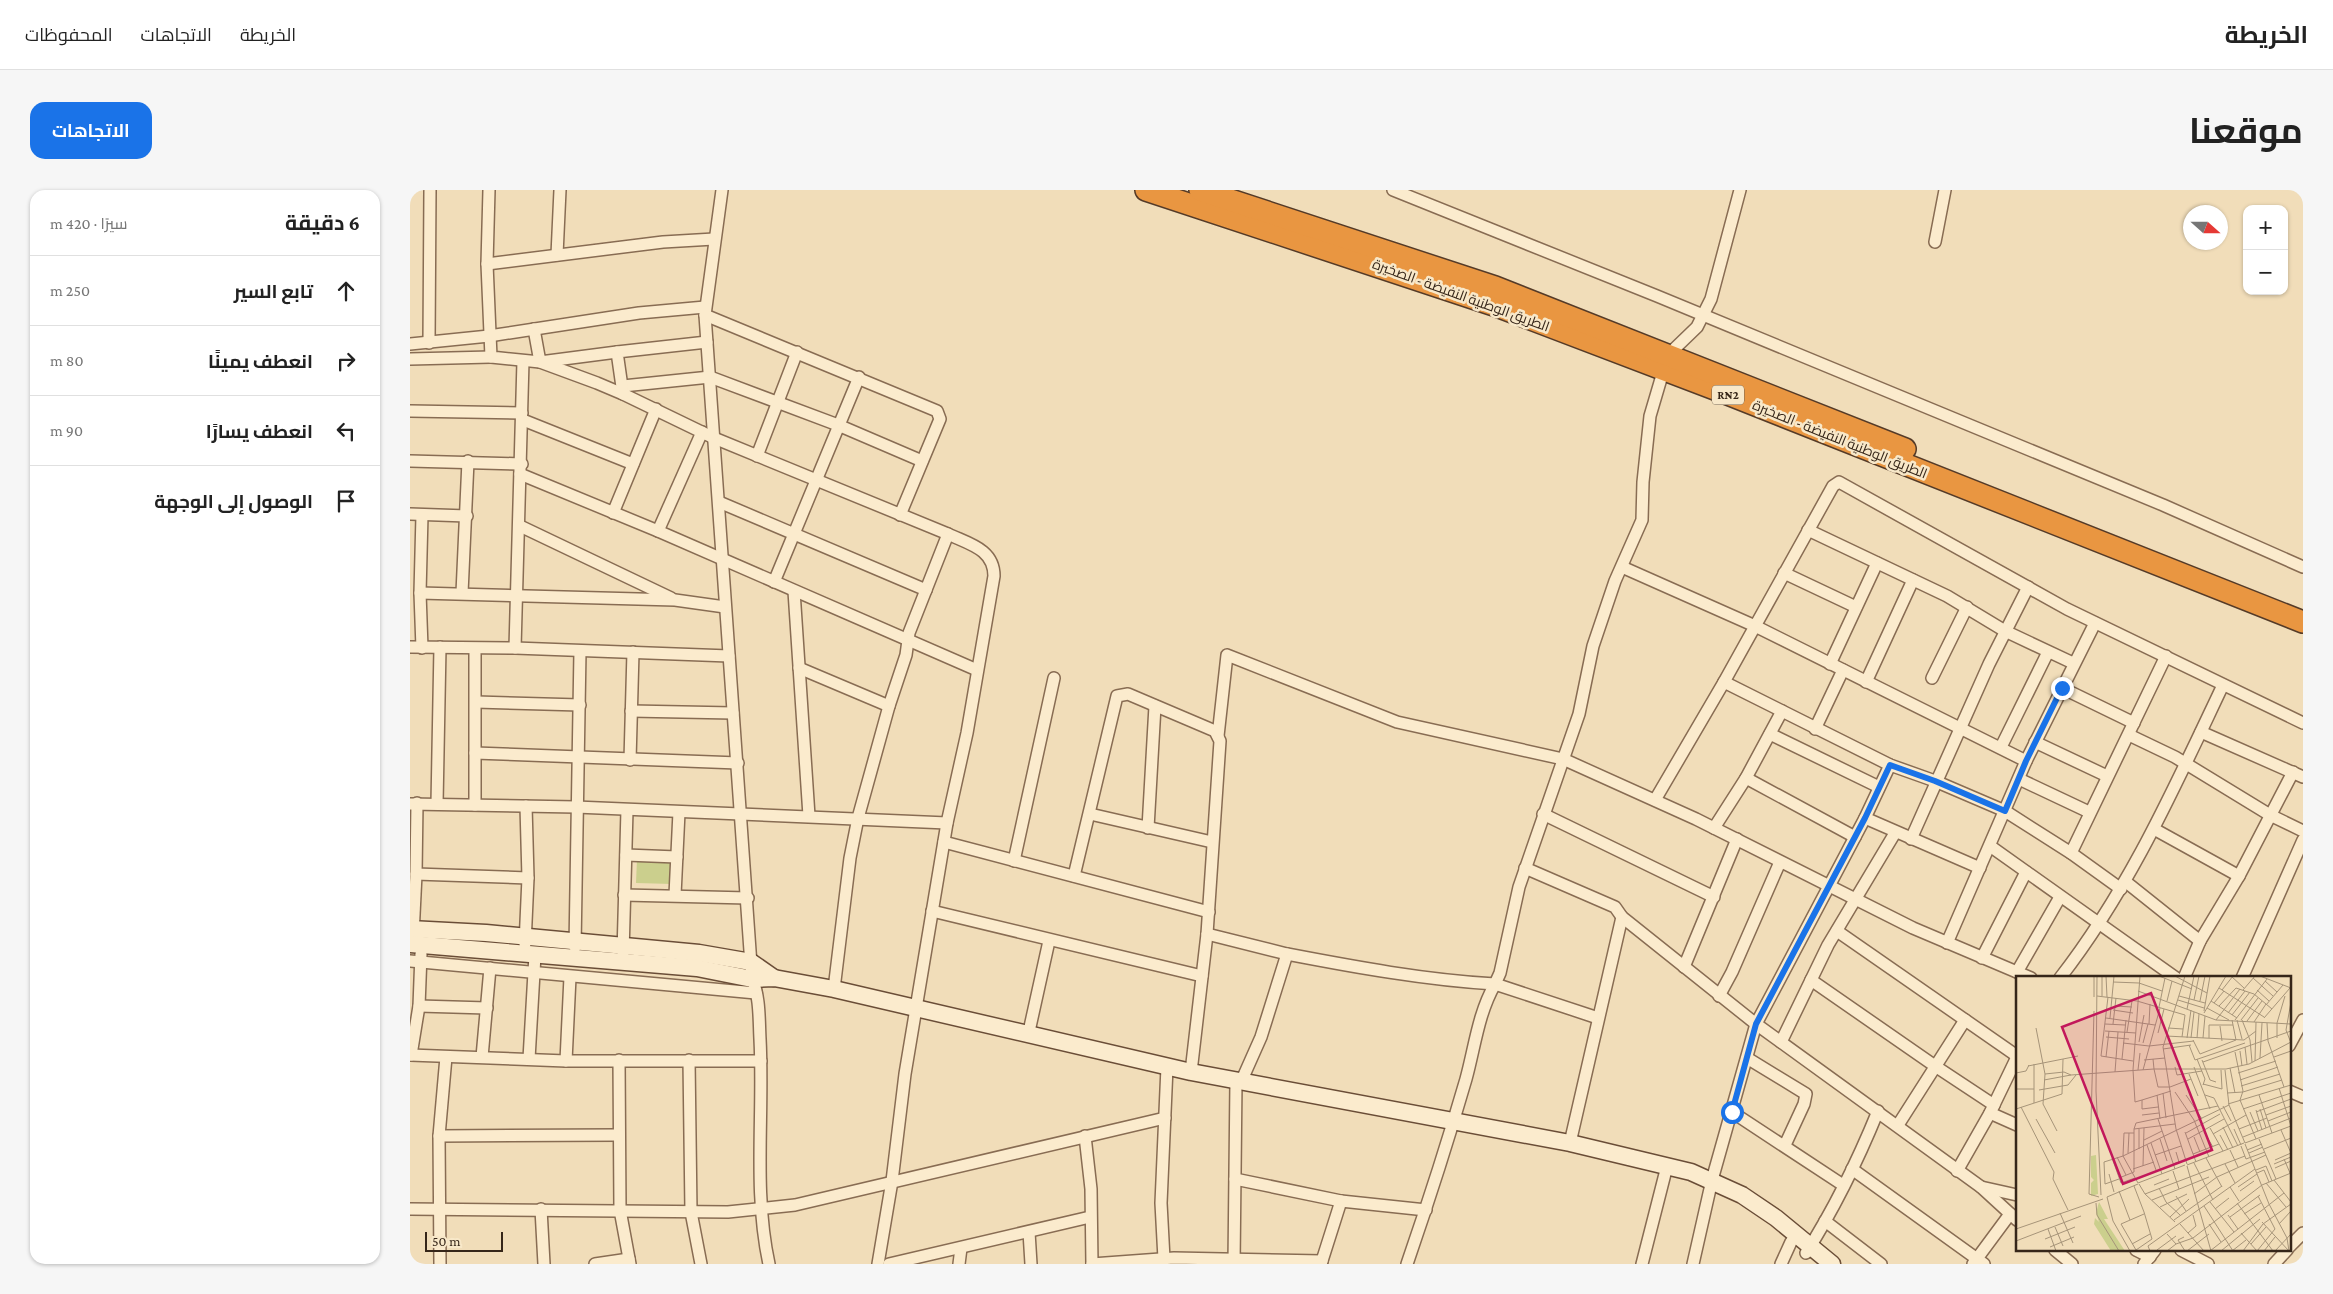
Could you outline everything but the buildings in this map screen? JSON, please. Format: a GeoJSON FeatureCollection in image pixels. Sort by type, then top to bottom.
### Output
{"type":"FeatureCollection","features":[{"type":"Feature","properties":{"kind":"highway","name":"الطريق الوطنية النفيضة - الصخيرة"},"geometry":{"type":"LineString","coordinates":[[1146,190],[1666,362]]}},
{"type":"Feature","properties":{"kind":"highway","name":"الطريق الوطنية النفيضة - الصخيرة"},"geometry":{"type":"LineString","coordinates":[[1200,190],[1486,284],[1666,362],[1945,473],[2303,622]]}},
{"type":"Feature","properties":{"kind":"highway","name":"الطريق الوطنية النفيضة - الصخيرة"},"geometry":{"type":"LineString","coordinates":[[1945,473],[2303,607]]}},
{"type":"Feature","properties":{"kind":"street"},"geometry":{"type":"LineString","coordinates":[[429,343],[430,190]]}},
{"type":"Feature","properties":{"kind":"street"},"geometry":{"type":"LineString","coordinates":[[489,190],[487,264],[491,357]]}},
{"type":"Feature","properties":{"kind":"street"},"geometry":{"type":"LineString","coordinates":[[557,255],[560,190]]}},
{"type":"Feature","properties":{"kind":"street"},"geometry":{"type":"LineString","coordinates":[[722,190],[705,311],[725,607],[761,1061],[760,1208],[769,1264]]}},
{"type":"Feature","properties":{"kind":"street"},"geometry":{"type":"LineString","coordinates":[[1393,190],[1704,315],[2163,504],[2303,567]]}},
{"type":"Feature","properties":{"kind":"street"},"geometry":{"type":"LineString","coordinates":[[1406,1264],[1426,1210],[1454,1120],[1471,1060],[1480,1016],[1500,973],[1519,887],[1579,714],[1592,646],[1642,520],[1642,482],[1650,416],[1666,362],[1686,340],[1704,315],[1716,281],[1740,190]]}},
{"type":"Feature","properties":{"kind":"street"},"geometry":{"type":"LineString","coordinates":[[1935,242],[1945,190]]}},
{"type":"Feature","properties":{"kind":"street"},"geometry":{"type":"LineString","coordinates":[[487,264],[714,239]]}},
{"type":"Feature","properties":{"kind":"street"},"geometry":{"type":"LineString","coordinates":[[410,344],[489,336],[639,313],[705,311],[797,352],[932,408],[940,414],[900,515]]}},
{"type":"Feature","properties":{"kind":"street"},"geometry":{"type":"LineString","coordinates":[[534,329],[540,362]]}},
{"type":"Feature","properties":{"kind":"street"},"geometry":{"type":"LineString","coordinates":[[540,362],[707,342]]}},
{"type":"Feature","properties":{"kind":"street"},"geometry":{"type":"LineString","coordinates":[[617,352],[623,390]]}},
{"type":"Feature","properties":{"kind":"street"},"geometry":{"type":"LineString","coordinates":[[757,456],[797,352]]}},
{"type":"Feature","properties":{"kind":"street"},"geometry":{"type":"LineString","coordinates":[[410,359],[491,357],[540,362],[623,390],[714,438],[948,534],[981,549],[989,555],[994,566],[967,733],[947,823],[932,912],[878,1264]]}},
{"type":"Feature","properties":{"kind":"street"},"geometry":{"type":"LineString","coordinates":[[515,648],[520,526],[523,360]]}},
{"type":"Feature","properties":{"kind":"street"},"geometry":{"type":"LineString","coordinates":[[623,390],[710,376],[838,425],[922,461]]}},
{"type":"Feature","properties":{"kind":"street"},"geometry":{"type":"LineString","coordinates":[[774,582],[859,377]]}},
{"type":"Feature","properties":{"kind":"street"},"geometry":{"type":"LineString","coordinates":[[613,513],[656,409]]}},
{"type":"Feature","properties":{"kind":"street"},"geometry":{"type":"LineString","coordinates":[[410,411],[522,416],[633,464]]}},
{"type":"Feature","properties":{"kind":"street"},"geometry":{"type":"LineString","coordinates":[[658,531],[702,432]]}},
{"type":"Feature","properties":{"kind":"street"},"geometry":{"type":"LineString","coordinates":[[410,461],[468,461],[521,469],[613,513],[977,670]]}},
{"type":"Feature","properties":{"kind":"street"},"geometry":{"type":"LineString","coordinates":[[462,593],[468,461]]}},
{"type":"Feature","properties":{"kind":"street"},"geometry":{"type":"LineString","coordinates":[[1655,800],[1724,682],[1833,486],[1839,482],[2095,623],[2303,723]]}},
{"type":"Feature","properties":{"kind":"street"},"geometry":{"type":"LineString","coordinates":[[719,502],[926,590]]}},
{"type":"Feature","properties":{"kind":"street"},"geometry":{"type":"LineString","coordinates":[[410,514],[467,516]]}},
{"type":"Feature","properties":{"kind":"street"},"geometry":{"type":"LineString","coordinates":[[422,515],[420,593],[422,648]]}},
{"type":"Feature","properties":{"kind":"street"},"geometry":{"type":"LineString","coordinates":[[520,526],[675,600]]}},
{"type":"Feature","properties":{"kind":"street"},"geometry":{"type":"LineString","coordinates":[[1808,530],[1967,607],[2006,631],[2073,664]]}},
{"type":"Feature","properties":{"kind":"street"},"geometry":{"type":"LineString","coordinates":[[834,989],[850,858],[858,818],[889,706],[906,655],[908,640],[948,534]]}},
{"type":"Feature","properties":{"kind":"street"},"geometry":{"type":"LineString","coordinates":[[1830,664],[1876,563]]}},
{"type":"Feature","properties":{"kind":"street"},"geometry":{"type":"LineString","coordinates":[[1622,567],[1755,626],[2026,761]]}},
{"type":"Feature","properties":{"kind":"street"},"geometry":{"type":"LineString","coordinates":[[1784,573],[1856,607]]}},
{"type":"Feature","properties":{"kind":"street"},"geometry":{"type":"LineString","coordinates":[[1866,682],[1912,580]]}},
{"type":"Feature","properties":{"kind":"street"},"geometry":{"type":"LineString","coordinates":[[1910,839],[1935,781],[2028,587]]}},
{"type":"Feature","properties":{"kind":"street"},"geometry":{"type":"LineString","coordinates":[[794,591],[808,816]]}},
{"type":"Feature","properties":{"kind":"street"},"geometry":{"type":"LineString","coordinates":[[420,593],[675,600],[725,607]]}},
{"type":"Feature","properties":{"kind":"street"},"geometry":{"type":"LineString","coordinates":[[1932,678],[1967,607]]}},
{"type":"Feature","properties":{"kind":"street"},"geometry":{"type":"LineString","coordinates":[[1946,943],[2026,761],[2095,623]]}},
{"type":"Feature","properties":{"kind":"street"},"geometry":{"type":"LineString","coordinates":[[410,647],[515,648],[729,656]]}},
{"type":"Feature","properties":{"kind":"street"},"geometry":{"type":"LineString","coordinates":[[438,804],[440,647]]}},
{"type":"Feature","properties":{"kind":"street"},"geometry":{"type":"LineString","coordinates":[[475,649],[475,805]]}},
{"type":"Feature","properties":{"kind":"street"},"geometry":{"type":"LineString","coordinates":[[575,950],[580,651]]}},
{"type":"Feature","properties":{"kind":"street"},"geometry":{"type":"LineString","coordinates":[[630,760],[632,652]]}},
{"type":"Feature","properties":{"kind":"street"},"geometry":{"type":"LineString","coordinates":[[2001,747],[2048,652]]}},
{"type":"Feature","properties":{"kind":"street"},"geometry":{"type":"LineString","coordinates":[[1191,1072],[1207,934],[1220,742],[1218,736],[1227,655],[1397,722],[1563,759],[1737,839],[1946,943],[2026,976]]}},
{"type":"Feature","properties":{"kind":"street"},"geometry":{"type":"LineString","coordinates":[[2071,853],[2089,812],[2129,735],[2166,656]]}},
{"type":"Feature","properties":{"kind":"street"},"geometry":{"type":"LineString","coordinates":[[799,668],[889,706]]}},
{"type":"Feature","properties":{"kind":"street"},"geometry":{"type":"LineString","coordinates":[[1815,729],[1843,670]]}},
{"type":"Feature","properties":{"kind":"street"},"geometry":{"type":"LineString","coordinates":[[1014,861],[1054,678]]}},
{"type":"Feature","properties":{"kind":"street"},"geometry":{"type":"LineString","coordinates":[[1724,682],[1890,765],[1935,781],[2005,811],[2123,886],[2200,941]]}},
{"type":"Feature","properties":{"kind":"street"},"geometry":{"type":"LineString","coordinates":[[2061,976],[2123,886],[2154,829],[2223,685]]}},
{"type":"Feature","properties":{"kind":"street"},"geometry":{"type":"LineString","coordinates":[[2062,688],[2134,723]]}},
{"type":"Feature","properties":{"kind":"street"},"geometry":{"type":"LineString","coordinates":[[1074,876],[1117,696],[1128,694],[1209,727],[1218,736]]}},
{"type":"Feature","properties":{"kind":"street"},"geometry":{"type":"LineString","coordinates":[[476,702],[580,705]]}},
{"type":"Feature","properties":{"kind":"street"},"geometry":{"type":"LineString","coordinates":[[1148,828],[1155,706]]}},
{"type":"Feature","properties":{"kind":"street"},"geometry":{"type":"LineString","coordinates":[[631,711],[733,713]]}},
{"type":"Feature","properties":{"kind":"street"},"geometry":{"type":"LineString","coordinates":[[1714,828],[1746,778],[1782,711]]}},
{"type":"Feature","properties":{"kind":"street"},"geometry":{"type":"LineString","coordinates":[[2185,976],[2200,941],[2239,876],[2270,815],[2298,774],[2201,732]]}},
{"type":"Feature","properties":{"kind":"street"},"geometry":{"type":"LineString","coordinates":[[1770,734],[1879,787]]}},
{"type":"Feature","properties":{"kind":"street"},"geometry":{"type":"LineString","coordinates":[[2129,735],[2186,763],[2270,815],[2303,831]]}},
{"type":"Feature","properties":{"kind":"street"},"geometry":{"type":"LineString","coordinates":[[2035,742],[2107,776]]}},
{"type":"Feature","properties":{"kind":"street"},"geometry":{"type":"LineString","coordinates":[[475,753],[738,763]]}},
{"type":"Feature","properties":{"kind":"street"},"geometry":{"type":"LineString","coordinates":[[1693,1264],[1712,1180],[1756,1024],[1865,818],[1890,765]]}},
{"type":"Feature","properties":{"kind":"street"},"geometry":{"type":"LineString","coordinates":[[1746,778],[1855,837]]}},
{"type":"Feature","properties":{"kind":"street"},"geometry":{"type":"LineString","coordinates":[[2019,779],[2089,812]]}},
{"type":"Feature","properties":{"kind":"street"},"geometry":{"type":"LineString","coordinates":[[761,1061],[566,1060],[411,1055],[419,1006],[414,945],[416,874],[414,804],[576,807],[947,823]]}},
{"type":"Feature","properties":{"kind":"street"},"geometry":{"type":"LineString","coordinates":[[526,806],[528,878],[526,936],[532,972],[529,1059]]}},
{"type":"Feature","properties":{"kind":"street"},"geometry":{"type":"LineString","coordinates":[[623,953],[627,810]]}},
{"type":"Feature","properties":{"kind":"street"},"geometry":{"type":"LineString","coordinates":[[675,895],[680,812]]}},
{"type":"Feature","properties":{"kind":"street"},"geometry":{"type":"LineString","coordinates":[[1090,814],[1212,842]]}},
{"type":"Feature","properties":{"kind":"street"},"geometry":{"type":"LineString","coordinates":[[1543,814],[1714,897]]}},
{"type":"Feature","properties":{"kind":"street"},"geometry":{"type":"LineString","coordinates":[[1865,818],[1895,833],[1980,868]]}},
{"type":"Feature","properties":{"kind":"street"},"geometry":{"type":"LineString","coordinates":[[2154,829],[2239,876]]}},
{"type":"Feature","properties":{"kind":"street"},"geometry":{"type":"LineString","coordinates":[[1781,1042],[1837,931],[1895,833]]}},
{"type":"Feature","properties":{"kind":"street"},"geometry":{"type":"LineString","coordinates":[[1684,967],[1737,839]]}},
{"type":"Feature","properties":{"kind":"street"},"geometry":{"type":"LineString","coordinates":[[2243,976],[2303,840]]}},
{"type":"Feature","properties":{"kind":"street"},"geometry":{"type":"LineString","coordinates":[[944,842],[1208,912]]}},
{"type":"Feature","properties":{"kind":"street"},"geometry":{"type":"LineString","coordinates":[[1990,846],[2060,897],[2100,922],[2173,976]]}},
{"type":"Feature","properties":{"kind":"street"},"geometry":{"type":"LineString","coordinates":[[626,855],[677,857]]}},
{"type":"Feature","properties":{"kind":"street"},"geometry":{"type":"LineString","coordinates":[[1719,996],[1732,972],[1780,862]]}},
{"type":"Feature","properties":{"kind":"street"},"geometry":{"type":"LineString","coordinates":[[1525,868],[1608,903],[1619,911],[1622,918],[1719,996],[1981,1187],[2013,1217],[1978,1262],[1852,1169]]}},
{"type":"Feature","properties":{"kind":"street"},"geometry":{"type":"LineString","coordinates":[[1982,958],[2026,872]]}},
{"type":"Feature","properties":{"kind":"street"},"geometry":{"type":"LineString","coordinates":[[416,874],[528,878]]}},
{"type":"Feature","properties":{"kind":"street"},"geometry":{"type":"LineString","coordinates":[[624,894],[748,898]]}},
{"type":"Feature","properties":{"kind":"street"},"geometry":{"type":"LineString","coordinates":[[2017,972],[2060,897]]}},
{"type":"Feature","properties":{"kind":"street"},"geometry":{"type":"LineString","coordinates":[[932,912],[1202,976]]}},
{"type":"Feature","properties":{"kind":"street"},"geometry":{"type":"LineString","coordinates":[[1570,1143],[1622,918]]}},
{"type":"Feature","properties":{"kind":"street"},"geometry":{"type":"LineString","coordinates":[[1837,931],[2016,1056]]}},
{"type":"Feature","properties":{"kind":"street"},"geometry":{"type":"LineString","coordinates":[[1207,934],[1287,954],[1424,977],[1495,984],[1526,996],[1598,1018]]}},
{"type":"Feature","properties":{"kind":"street"},"geometry":{"type":"LineString","coordinates":[[414,945],[526,936],[575,950]]}},
{"type":"Feature","properties":{"kind":"street"},"geometry":{"type":"LineString","coordinates":[[1028,1036],[1049,940]]}},
{"type":"Feature","properties":{"kind":"street"},"geometry":{"type":"LineString","coordinates":[[414,945],[529,954],[575,950],[623,953],[699,953],[752,962],[774,978],[834,989],[1028,1036],[1167,1067],[1570,1143],[1667,1166],[1712,1180],[1750,1199],[1811,1255]]}},
{"type":"Feature","properties":{"kind":"street"},"geometry":{"type":"LineString","coordinates":[[414,945],[490,968],[570,977],[754,986],[774,978]]}},
{"type":"Feature","properties":{"kind":"street"},"geometry":{"type":"LineString","coordinates":[[623,953],[697,968],[754,986]]}},
{"type":"Feature","properties":{"kind":"street"},"geometry":{"type":"LineString","coordinates":[[1234,1262],[1239,1082],[1261,1038],[1287,954]]}},
{"type":"Feature","properties":{"kind":"street"},"geometry":{"type":"LineString","coordinates":[[482,1057],[490,968]]}},
{"type":"Feature","properties":{"kind":"street"},"geometry":{"type":"LineString","coordinates":[[566,1060],[570,977]]}},
{"type":"Feature","properties":{"kind":"street"},"geometry":{"type":"LineString","coordinates":[[1811,980],[2016,1124]]}},
{"type":"Feature","properties":{"kind":"street"},"geometry":{"type":"LineString","coordinates":[[419,1006],[487,1008]]}},
{"type":"Feature","properties":{"kind":"street"},"geometry":{"type":"LineString","coordinates":[[1898,1125],[1965,1020]]}},
{"type":"Feature","properties":{"kind":"street"},"geometry":{"type":"LineString","coordinates":[[2290,1043],[2297,1025]]}},
{"type":"Feature","properties":{"kind":"street"},"geometry":{"type":"LineString","coordinates":[[440,1264],[439,1136],[446,1057]]}},
{"type":"Feature","properties":{"kind":"street"},"geometry":{"type":"LineString","coordinates":[[1747,1058],[1806,1094],[1804,1104],[1785,1145]]}},
{"type":"Feature","properties":{"kind":"street"},"geometry":{"type":"LineString","coordinates":[[1957,1171],[1992,1109],[2016,1059]]}},
{"type":"Feature","properties":{"kind":"street"},"geometry":{"type":"LineString","coordinates":[[595,1264],[630,1262],[620,1210],[619,1060]]}},
{"type":"Feature","properties":{"kind":"street"},"geometry":{"type":"LineString","coordinates":[[689,1060],[691,1212],[701,1264]]}},
{"type":"Feature","properties":{"kind":"street"},"geometry":{"type":"LineString","coordinates":[[1164,1259],[1161,1203],[1167,1067]]}},
{"type":"Feature","properties":{"kind":"street"},"geometry":{"type":"LineString","coordinates":[[2290,1092],[2303,1098]]}},
{"type":"Feature","properties":{"kind":"street"},"geometry":{"type":"LineString","coordinates":[[1811,1255],[1825,1221],[1852,1169],[1878,1111]]}},
{"type":"Feature","properties":{"kind":"street"},"geometry":{"type":"LineString","coordinates":[[1732,1112],[1785,1145],[1843,1185]]}},
{"type":"Feature","properties":{"kind":"street"},"geometry":{"type":"LineString","coordinates":[[410,1209],[728,1212],[795,1205],[1165,1118]]}},
{"type":"Feature","properties":{"kind":"street"},"geometry":{"type":"LineString","coordinates":[[439,1136],[618,1135]]}},
{"type":"Feature","properties":{"kind":"street"},"geometry":{"type":"LineString","coordinates":[[1086,1136],[1091,1189],[1092,1264],[1164,1259],[1234,1262],[1321,1262],[1341,1201]]}},
{"type":"Feature","properties":{"kind":"street"},"geometry":{"type":"LineString","coordinates":[[1642,1264],[1667,1166]]}},
{"type":"Feature","properties":{"kind":"street"},"geometry":{"type":"LineString","coordinates":[[1235,1179],[1341,1201],[1426,1210]]}},
{"type":"Feature","properties":{"kind":"street"},"geometry":{"type":"LineString","coordinates":[[1712,1180],[1791,1242],[1811,1255],[1832,1264]]}},
{"type":"Feature","properties":{"kind":"street"},"geometry":{"type":"LineString","coordinates":[[1981,1187],[2016,1195]]}},
{"type":"Feature","properties":{"kind":"street"},"geometry":{"type":"LineString","coordinates":[[541,1209],[544,1264]]}},
{"type":"Feature","properties":{"kind":"street"},"geometry":{"type":"LineString","coordinates":[[889,1264],[1090,1217]]}},
{"type":"Feature","properties":{"kind":"street"},"geometry":{"type":"LineString","coordinates":[[1825,1221],[1881,1264]]}},
{"type":"Feature","properties":{"kind":"street"},"geometry":{"type":"LineString","coordinates":[[1029,1232],[1031,1264]]}},
{"type":"Feature","properties":{"kind":"street"},"geometry":{"type":"LineString","coordinates":[[2290,1245],[2297,1234]]}},
{"type":"Feature","properties":{"kind":"street"},"geometry":{"type":"LineString","coordinates":[[1781,1264],[1791,1242]]}},
{"type":"Feature","properties":{"kind":"street"},"geometry":{"type":"LineString","coordinates":[[959,1264],[961,1248]]}},
{"type":"Feature","properties":{"kind":"street"},"geometry":{"type":"LineString","coordinates":[[2057,1252],[2072,1264]]}},
{"type":"Feature","properties":{"kind":"street"},"geometry":{"type":"LineString","coordinates":[[2185,1252],[2208,1264]]}},
{"type":"Feature","properties":{"kind":"street"},"geometry":{"type":"LineString","coordinates":[[2274,1264],[2285,1252]]}},
{"type":"Feature","properties":{"kind":"green space"},"geometry":{"type":"Polygon","coordinates":[[[637,859],[673,861],[672,884],[636,883],[637,859]]]}},
{"type":"Feature","properties":{"kind":"route"},"geometry":{"type":"LineString","coordinates":[[1732,1112],[1756,1024],[1865,818],[1890,765],[1935,781],[2005,811],[2026,761],[2062,688]]}}]}
